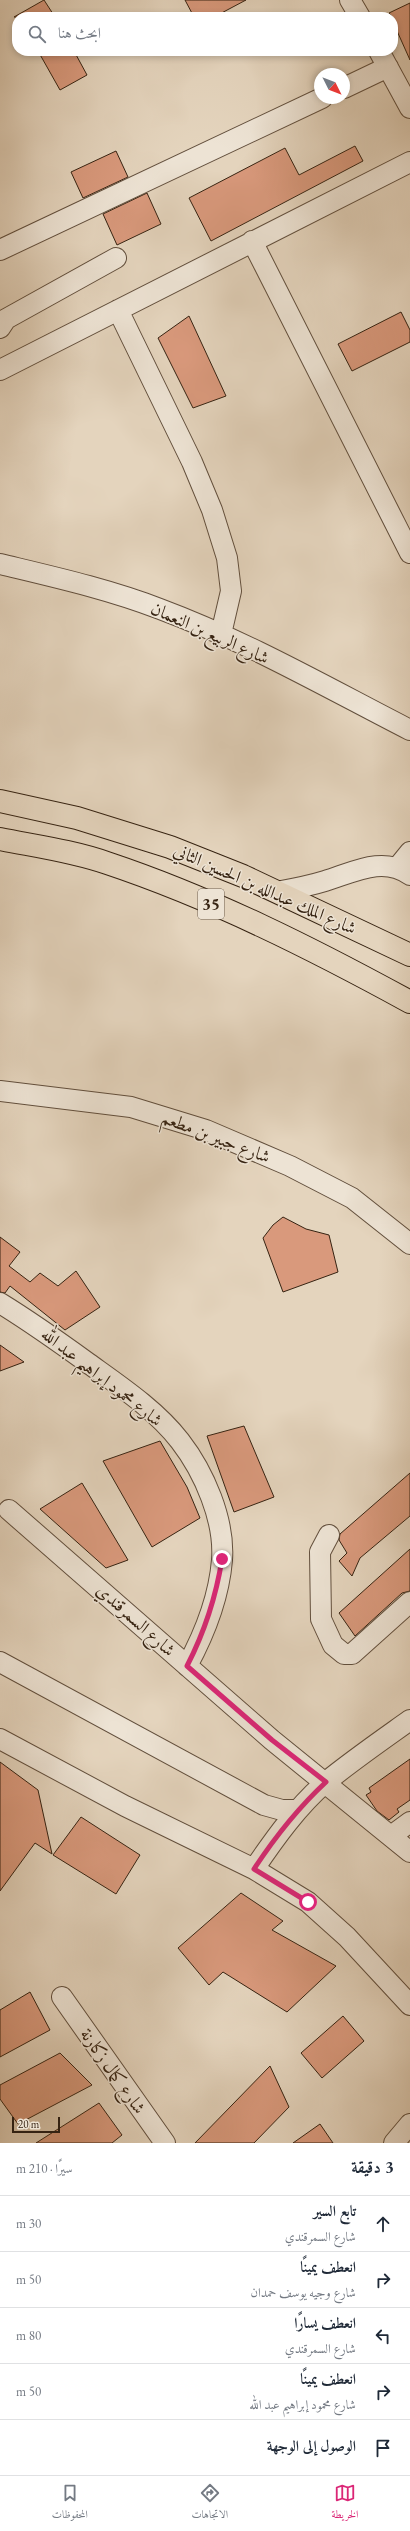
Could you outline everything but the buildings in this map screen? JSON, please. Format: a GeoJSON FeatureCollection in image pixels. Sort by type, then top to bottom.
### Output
{"type":"FeatureCollection","features":[{"type":"Feature","properties":{"kind":"highway","name":"شارع الملك عبدالله بن الحسين الثاني"},"geometry":{"type":"LineString","coordinates":[[0,800],[77,818],[170,847],[276,892],[408,952]]}},
{"type":"Feature","properties":{"kind":"highway","name":"شارع الملك عبدالله بن الحسين الثاني"},"geometry":{"type":"LineString","coordinates":[[0,839],[105,862],[171,886],[318,954],[410,1002]]}},
{"type":"Feature","properties":{"kind":"street"},"geometry":{"type":"LineString","coordinates":[[350,0],[357,12]]}},
{"type":"Feature","properties":{"kind":"street"},"geometry":{"type":"LineString","coordinates":[[350,84],[383,59],[410,108]]}},
{"type":"Feature","properties":{"kind":"street"},"geometry":{"type":"LineString","coordinates":[[0,250],[314,102]]}},
{"type":"Feature","properties":{"kind":"street"},"geometry":{"type":"LineString","coordinates":[[0,370],[410,162]]}},
{"type":"Feature","properties":{"kind":"street"},"geometry":{"type":"LineString","coordinates":[[252,241],[410,553]]}},
{"type":"Feature","properties":{"kind":"street"},"geometry":{"type":"LineString","coordinates":[[0,328],[6,319],[116,258]]}},
{"type":"Feature","properties":{"kind":"street"},"geometry":{"type":"LineString","coordinates":[[118,310],[192,462],[212,510],[227,558],[231,591],[221,634]]}},
{"type":"Feature","properties":{"kind":"street","name":"شارع الربيع بن النعمان"},"geometry":{"type":"LineString","coordinates":[[0,564],[70,581],[159,608],[221,634],[410,730]]}},
{"type":"Feature","properties":{"kind":"street"},"geometry":{"type":"LineString","coordinates":[[276,892],[325,882],[376,865],[404,871],[410,852]]}},
{"type":"Feature","properties":{"kind":"street","name":"شارع جبير بن مطعم"},"geometry":{"type":"LineString","coordinates":[[0,1091],[131,1107],[206,1130],[290,1166],[352,1198],[410,1244]]}},
{"type":"Feature","properties":{"kind":"street","name":"شارع محمود إبراهيم عبد الله"},"geometry":{"type":"LineString","coordinates":[[0,1304],[66,1346],[137,1399],[160,1419],[180,1442],[197,1468],[212,1500],[220,1529],[222,1559],[218,1586],[208,1620],[187,1666]]}},
{"type":"Feature","properties":{"kind":"street","name":"شارع السمرقندي"},"geometry":{"type":"LineString","coordinates":[[9,1510],[272,1740],[326,1782],[410,1852]]}},
{"type":"Feature","properties":{"kind":"street"},"geometry":{"type":"LineString","coordinates":[[329,1535],[320,1552],[321,1619],[333,1644],[344,1654],[352,1654],[410,1602]]}},
{"type":"Feature","properties":{"kind":"street"},"geometry":{"type":"LineString","coordinates":[[0,1662],[264,1805],[282,1810],[298,1810]]}},
{"type":"Feature","properties":{"kind":"street"},"geometry":{"type":"LineString","coordinates":[[254,1869],[272,1841],[298,1810],[326,1782],[410,1720]]}},
{"type":"Feature","properties":{"kind":"street"},"geometry":{"type":"LineString","coordinates":[[0,1739],[125,1806],[254,1869],[308,1902],[347,1937],[410,2005]]}},
{"type":"Feature","properties":{"kind":"street"},"geometry":{"type":"LineString","coordinates":[[391,1836],[410,1822]]}},
{"type":"Feature","properties":{"kind":"street","name":"شارع كمال زكارنة"},"geometry":{"type":"LineString","coordinates":[[62,1997],[165,2143]]}},
{"type":"Feature","properties":{"kind":"street"},"geometry":{"type":"LineString","coordinates":[[394,2143],[410,2124]]}},
{"type":"Feature","properties":{"kind":"route"},"geometry":{"type":"LineString","coordinates":[[222,1559],[218,1586],[208,1620],[200,1641],[187,1666],[272,1740],[326,1782],[298,1810],[272,1841],[254,1869],[308,1902]]}}]}
